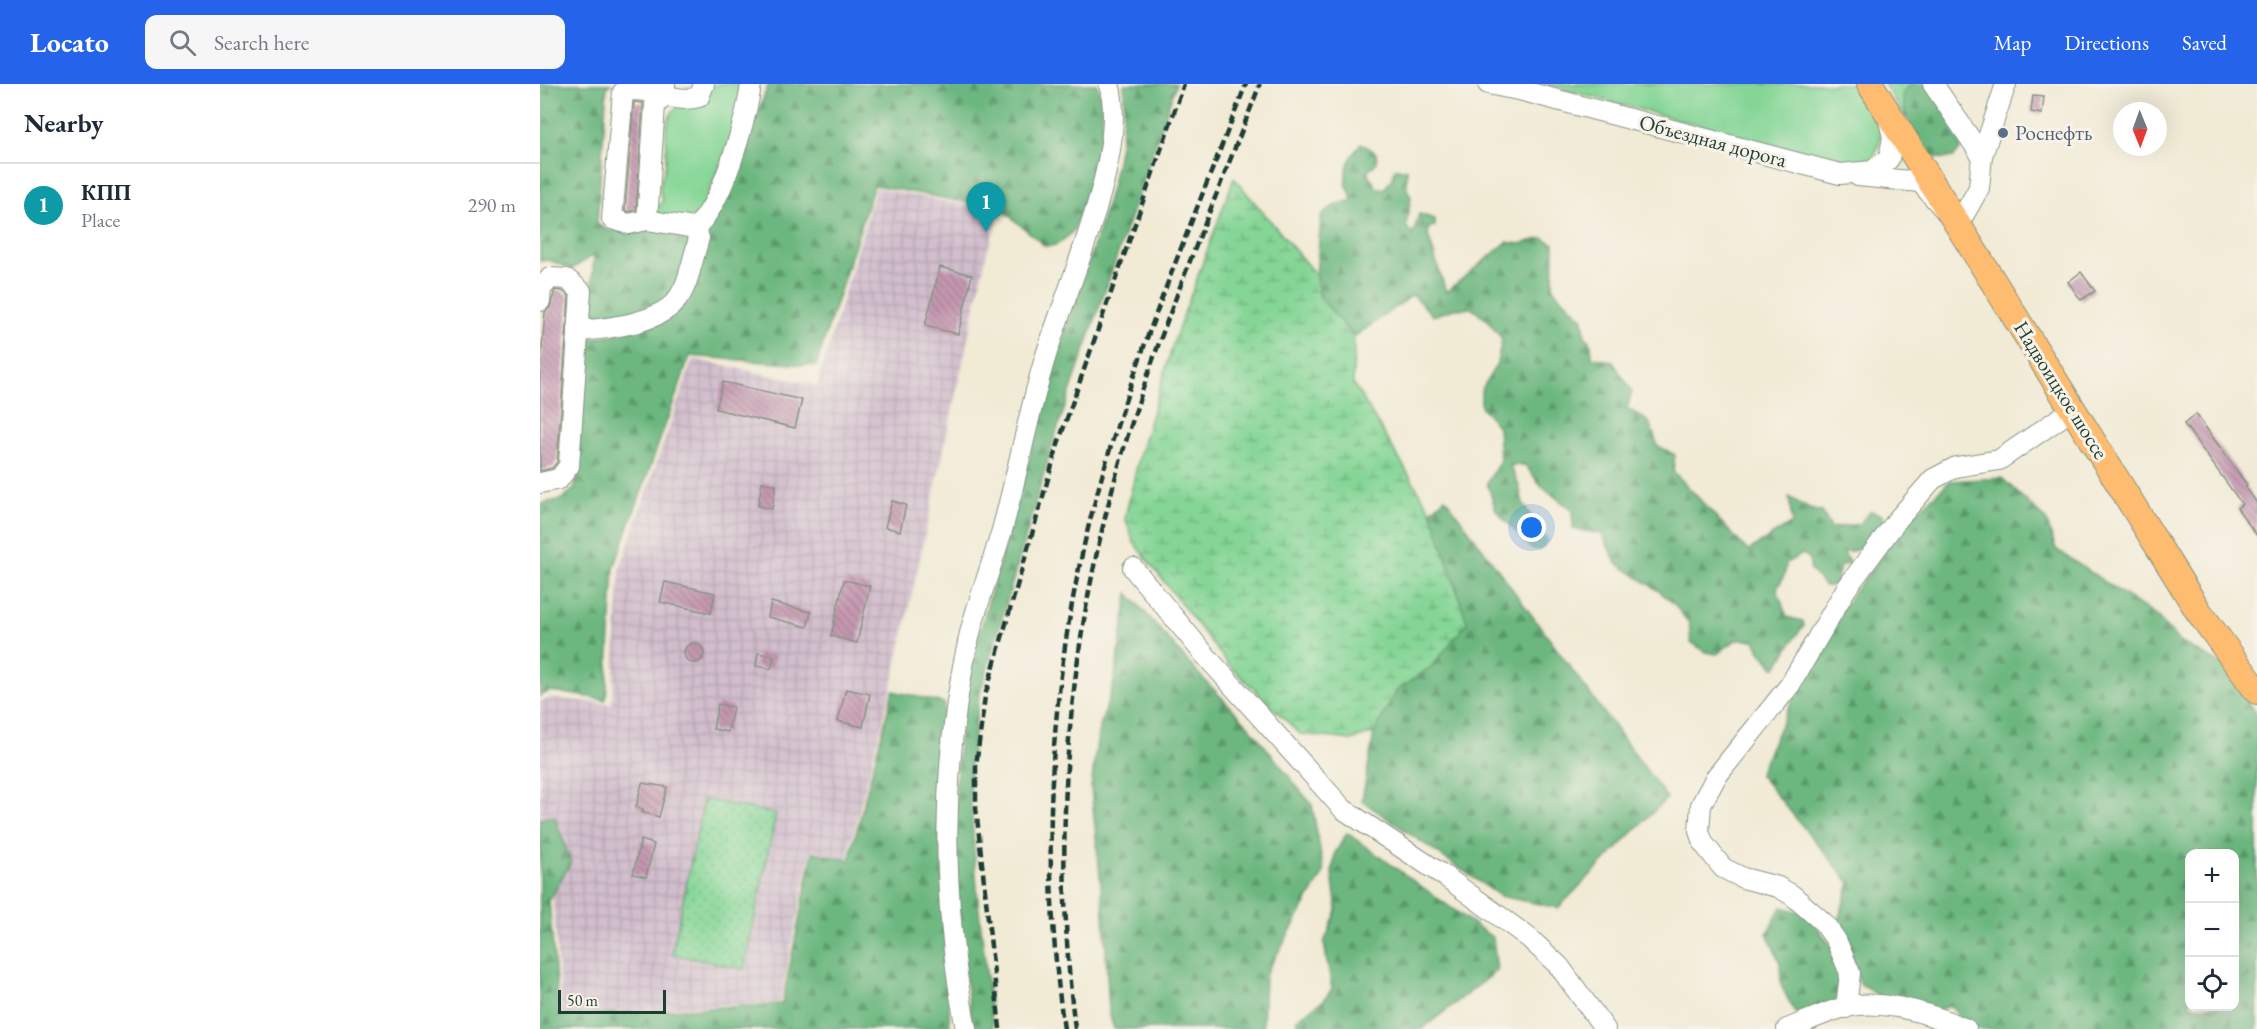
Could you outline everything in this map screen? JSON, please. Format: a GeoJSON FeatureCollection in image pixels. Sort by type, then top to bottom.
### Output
{"type":"FeatureCollection","features":[{"type":"Feature","properties":{"kind":"main road","name":"Надвоицкое шоссе"},"geometry":{"type":"LineString","coordinates":[[1870,84],[2199,612],[2257,692]]}},
{"type":"Feature","properties":{"kind":"street"},"geometry":{"type":"LineString","coordinates":[[704,84],[699,97],[693,99],[665,90],[646,89],[623,92],[612,219],[629,224],[647,220],[694,228],[704,221],[729,167],[744,125],[751,84]]}},
{"type":"Feature","properties":{"kind":"street"},"geometry":{"type":"LineString","coordinates":[[966,1029],[957,983],[953,938],[948,798],[950,748],[958,692],[971,632],[1001,532],[1043,364],[1078,262],[1106,166],[1113,109],[1109,84]]}},
{"type":"Feature","properties":{"kind":"street","name":"Объездная дорога"},"geometry":{"type":"LineString","coordinates":[[1488,84],[1523,91],[1840,174],[1872,171],[1889,159],[1893,137],[1887,112]]}},
{"type":"Feature","properties":{"kind":"street"},"geometry":{"type":"LineString","coordinates":[[1933,84],[1982,156]]}},
{"type":"Feature","properties":{"kind":"street"},"geometry":{"type":"LineString","coordinates":[[1840,174],[1920,182],[1958,225],[1979,188],[1982,156],[2006,84]]}},
{"type":"Feature","properties":{"kind":"street"},"geometry":{"type":"LineString","coordinates":[[647,220],[655,105],[665,90]]}},
{"type":"Feature","properties":{"kind":"street"},"geometry":{"type":"LineString","coordinates":[[578,330],[622,325],[667,311],[680,296],[687,283],[699,238],[694,228]]}},
{"type":"Feature","properties":{"kind":"street"},"geometry":{"type":"LineString","coordinates":[[540,301],[541,290],[550,278],[567,279],[581,291],[569,466],[559,479],[540,483]]}},
{"type":"Feature","properties":{"kind":"street"},"geometry":{"type":"LineString","coordinates":[[1846,1008],[1850,973],[1844,956],[1824,923],[1778,887],[1743,878],[1723,868],[1712,856],[1701,837],[1701,805],[1716,777],[1790,685],[1846,589],[1898,519],[1933,479],[1956,467],[1999,460],[2073,409]]}},
{"type":"Feature","properties":{"kind":"street"},"geometry":{"type":"LineString","coordinates":[[1133,568],[1205,655],[1343,808],[1446,877],[1529,938],[1558,966],[1605,1029]]}},
{"type":"Feature","properties":{"kind":"street"},"geometry":{"type":"LineString","coordinates":[[1787,1029],[1856,1005],[1898,1009],[1931,1016],[1966,1029]]}},
{"type":"Feature","properties":{"kind":"shaded area"},"geometry":{"type":"Polygon","coordinates":[[[876,188],[1000,212],[987,252],[892,685],[847,858],[811,850],[780,1002],[562,1014],[547,830],[540,830],[540,702],[550,698],[612,704],[620,568],[693,359],[817,385],[876,188]]]}},
{"type":"Feature","properties":{"kind":"green space"},"geometry":{"type":"Polygon","coordinates":[[[540,84],[612,84],[607,86],[597,224],[609,231],[631,228],[690,234],[682,276],[675,291],[662,303],[631,316],[589,322],[594,255],[572,269],[549,260],[540,261],[540,84]]]}},
{"type":"Feature","properties":{"kind":"green space"},"geometry":{"type":"Polygon","coordinates":[[[716,84],[746,84],[737,125],[698,218],[662,218],[655,210],[663,201],[660,185],[666,161],[666,133],[669,119],[681,104],[716,84]]]}},
{"type":"Feature","properties":{"kind":"green space"},"geometry":{"type":"Polygon","coordinates":[[[769,84],[1097,84],[1103,120],[1101,139],[1092,177],[1074,230],[1058,244],[1045,246],[1001,209],[874,185],[816,366],[690,356],[614,568],[606,700],[550,691],[540,696],[540,504],[562,499],[575,488],[589,339],[655,325],[705,242],[769,84]]]}},
{"type":"Feature","properties":{"kind":"green space"},"geometry":{"type":"Polygon","coordinates":[[[1124,84],[1176,84],[1054,439],[979,697],[970,765],[970,795],[978,902],[993,1029],[973,1029],[962,948],[956,862],[957,776],[965,695],[982,624],[1062,343],[1104,215],[1119,150],[1124,84]]]}},
{"type":"Feature","properties":{"kind":"green space"},"geometry":{"type":"Polygon","coordinates":[[[1543,84],[1855,84],[1873,110],[1880,128],[1880,137],[1873,157],[1859,162],[1840,162],[1543,84]]]}},
{"type":"Feature","properties":{"kind":"green space"},"geometry":{"type":"Polygon","coordinates":[[[1884,84],[1912,84],[1903,93],[1906,119],[1884,84]]]}},
{"type":"Feature","properties":{"kind":"green space"},"geometry":{"type":"Polygon","coordinates":[[[1912,84],[1925,84],[1961,135],[1961,148],[1954,157],[1941,158],[1931,155],[1918,141],[1908,121],[1903,101],[1903,93],[1912,84]]]}},
{"type":"Feature","properties":{"kind":"green space"},"geometry":{"type":"Polygon","coordinates":[[[1361,143],[1376,153],[1377,162],[1367,172],[1376,187],[1384,189],[1392,179],[1395,169],[1407,169],[1407,189],[1411,197],[1406,226],[1413,235],[1419,214],[1435,219],[1435,226],[1429,227],[1428,235],[1446,292],[1507,242],[1519,244],[1543,238],[1554,244],[1553,289],[1583,319],[1585,336],[1591,344],[1592,357],[1613,362],[1632,391],[1627,408],[1649,422],[1658,446],[1675,455],[1673,471],[1748,551],[1792,523],[1789,497],[1809,509],[1822,512],[1831,528],[1859,524],[1871,511],[1882,515],[1886,523],[1873,539],[1863,547],[1843,552],[1850,563],[1840,566],[1836,583],[1832,586],[1825,586],[1811,571],[1809,558],[1803,554],[1786,563],[1785,574],[1777,589],[1787,617],[1803,621],[1804,626],[1775,668],[1761,653],[1755,640],[1736,640],[1717,654],[1706,652],[1691,642],[1689,623],[1675,605],[1659,591],[1616,563],[1602,534],[1573,529],[1572,510],[1542,487],[1525,465],[1510,465],[1519,486],[1523,504],[1547,540],[1541,550],[1530,548],[1496,510],[1487,483],[1500,461],[1498,427],[1481,406],[1481,391],[1497,363],[1502,339],[1487,320],[1471,308],[1454,309],[1433,316],[1413,295],[1354,337],[1320,298],[1316,275],[1321,217],[1334,206],[1351,202],[1346,183],[1346,172],[1361,143]]]}},
{"type":"Feature","properties":{"kind":"green space"},"geometry":{"type":"Polygon","coordinates":[[[1234,178],[1316,275],[1320,298],[1354,337],[1353,383],[1431,511],[1467,623],[1432,666],[1396,691],[1374,733],[1351,740],[1300,734],[1228,664],[1134,543],[1125,518],[1140,453],[1175,338],[1234,178]]]}},
{"type":"Feature","properties":{"kind":"green space"},"geometry":{"type":"Polygon","coordinates":[[[2002,478],[2046,520],[2056,549],[2156,616],[2180,642],[2227,667],[2257,715],[2257,1029],[1977,1029],[1963,1023],[1951,1006],[1933,1011],[1886,1000],[1860,984],[1836,927],[1850,883],[1759,774],[1799,685],[1827,652],[1829,626],[1908,520],[1950,481],[2002,478]]]}},
{"type":"Feature","properties":{"kind":"green space"},"geometry":{"type":"Polygon","coordinates":[[[1445,498],[1667,798],[1558,908],[1500,896],[1362,801],[1374,733],[1396,691],[1432,666],[1467,623],[1431,511],[1445,498]]]}},
{"type":"Feature","properties":{"kind":"green space"},"geometry":{"type":"Polygon","coordinates":[[[1128,593],[1195,670],[1248,725],[1312,805],[1324,872],[1265,975],[1263,1029],[1114,1029],[1109,1012],[1104,914],[1091,788],[1098,733],[1114,683],[1128,593]]]}},
{"type":"Feature","properties":{"kind":"green space"},"geometry":{"type":"Polygon","coordinates":[[[893,691],[944,703],[939,804],[950,1029],[540,1029],[540,819],[554,816],[571,862],[549,901],[559,1016],[782,1004],[813,852],[849,860],[893,691]]]}},
{"type":"Feature","properties":{"kind":"green space"},"geometry":{"type":"Polygon","coordinates":[[[704,799],[776,814],[744,969],[672,954],[704,799]]]}},
{"type":"Feature","properties":{"kind":"green space"},"geometry":{"type":"Polygon","coordinates":[[[1347,833],[1493,938],[1497,971],[1422,1029],[1300,1029],[1297,1019],[1324,1000],[1332,989],[1324,943],[1337,910],[1332,874],[1335,853],[1347,833]]]}},
{"type":"Feature","properties":{"kind":"green space"},"geometry":{"type":"Polygon","coordinates":[[[1782,907],[1807,914],[1841,959],[1837,1000],[1820,1012],[1795,1013],[1781,985],[1780,963],[1767,933],[1782,907]]]}},
{"type":"Feature","properties":{"kind":"building"},"geometry":{"type":"Polygon","coordinates":[[[2033,96],[2044,97],[2042,114],[2031,112],[2033,96]]]}},
{"type":"Feature","properties":{"kind":"building"},"geometry":{"type":"Polygon","coordinates":[[[634,102],[643,103],[636,210],[629,212],[625,210],[634,102]]]}},
{"type":"Feature","properties":{"kind":"building"},"geometry":{"type":"Polygon","coordinates":[[[940,267],[972,275],[958,334],[925,326],[940,267]]]}},
{"type":"Feature","properties":{"kind":"building"},"geometry":{"type":"Polygon","coordinates":[[[2081,272],[2095,291],[2081,300],[2068,282],[2081,272]]]}},
{"type":"Feature","properties":{"kind":"building"},"geometry":{"type":"Polygon","coordinates":[[[555,290],[562,291],[569,296],[558,451],[557,462],[552,468],[540,471],[540,371],[545,312],[550,307],[555,290]]]}},
{"type":"Feature","properties":{"kind":"building"},"geometry":{"type":"Polygon","coordinates":[[[723,382],[802,400],[795,428],[716,409],[723,382]]]}},
{"type":"Feature","properties":{"kind":"building"},"geometry":{"type":"Polygon","coordinates":[[[2196,414],[2247,485],[2245,486],[2257,503],[2257,536],[2237,508],[2242,504],[2184,424],[2196,414]]]}},
{"type":"Feature","properties":{"kind":"building"},"geometry":{"type":"Polygon","coordinates":[[[762,482],[776,485],[772,509],[758,506],[762,482]]]}},
{"type":"Feature","properties":{"kind":"building"},"geometry":{"type":"Polygon","coordinates":[[[892,501],[906,505],[900,531],[885,527],[892,501]]]}},
{"type":"Feature","properties":{"kind":"building"},"geometry":{"type":"Polygon","coordinates":[[[844,580],[870,586],[857,643],[831,636],[844,580]]]}},
{"type":"Feature","properties":{"kind":"building"},"geometry":{"type":"Polygon","coordinates":[[[665,582],[715,593],[711,613],[660,602],[665,582]]]}},
{"type":"Feature","properties":{"kind":"building"},"geometry":{"type":"Polygon","coordinates":[[[771,602],[811,612],[807,627],[768,617],[771,602]]]}},
{"type":"Feature","properties":{"kind":"building"},"geometry":{"type":"Polygon","coordinates":[[[694,643],[701,646],[704,653],[701,660],[694,663],[687,660],[684,653],[687,646],[694,643]]]}},
{"type":"Feature","properties":{"kind":"building"},"geometry":{"type":"Polygon","coordinates":[[[758,653],[774,656],[771,669],[756,666],[758,653]]]}},
{"type":"Feature","properties":{"kind":"building"},"geometry":{"type":"Polygon","coordinates":[[[846,689],[870,694],[863,727],[838,721],[846,689]]]}},
{"type":"Feature","properties":{"kind":"building"},"geometry":{"type":"Polygon","coordinates":[[[718,704],[733,707],[728,732],[713,729],[718,704]]]}},
{"type":"Feature","properties":{"kind":"building"},"geometry":{"type":"Polygon","coordinates":[[[642,783],[667,787],[659,817],[642,812],[643,809],[636,807],[642,783]]]}},
{"type":"Feature","properties":{"kind":"building"},"geometry":{"type":"Polygon","coordinates":[[[641,840],[654,844],[646,877],[633,874],[641,840]]]}},
{"type":"Feature","properties":{"kind":"railway"},"geometry":{"type":"LineString","coordinates":[[1000,1029],[976,808],[976,766],[985,696],[1059,441],[1184,84]]}},
{"type":"Feature","properties":{"kind":"railway"},"geometry":{"type":"LineString","coordinates":[[1064,1029],[1051,888],[1051,817],[1054,745],[1061,674],[1072,604],[1105,466],[1136,369],[1171,273],[1246,84]]}},
{"type":"Feature","properties":{"kind":"railway"},"geometry":{"type":"LineString","coordinates":[[1075,1029],[1068,962],[1065,827],[1074,693],[1095,560],[1126,442],[1161,338],[1260,84]]}},
{"type":"Feature","properties":{"kind":"place","name":"Роснефть"},"geometry":{"type":"Point","coordinates":[2003,133]}},
{"type":"Feature","properties":{"kind":"place","name":"КПП"},"geometry":{"type":"Point","coordinates":[986,232]}}]}
